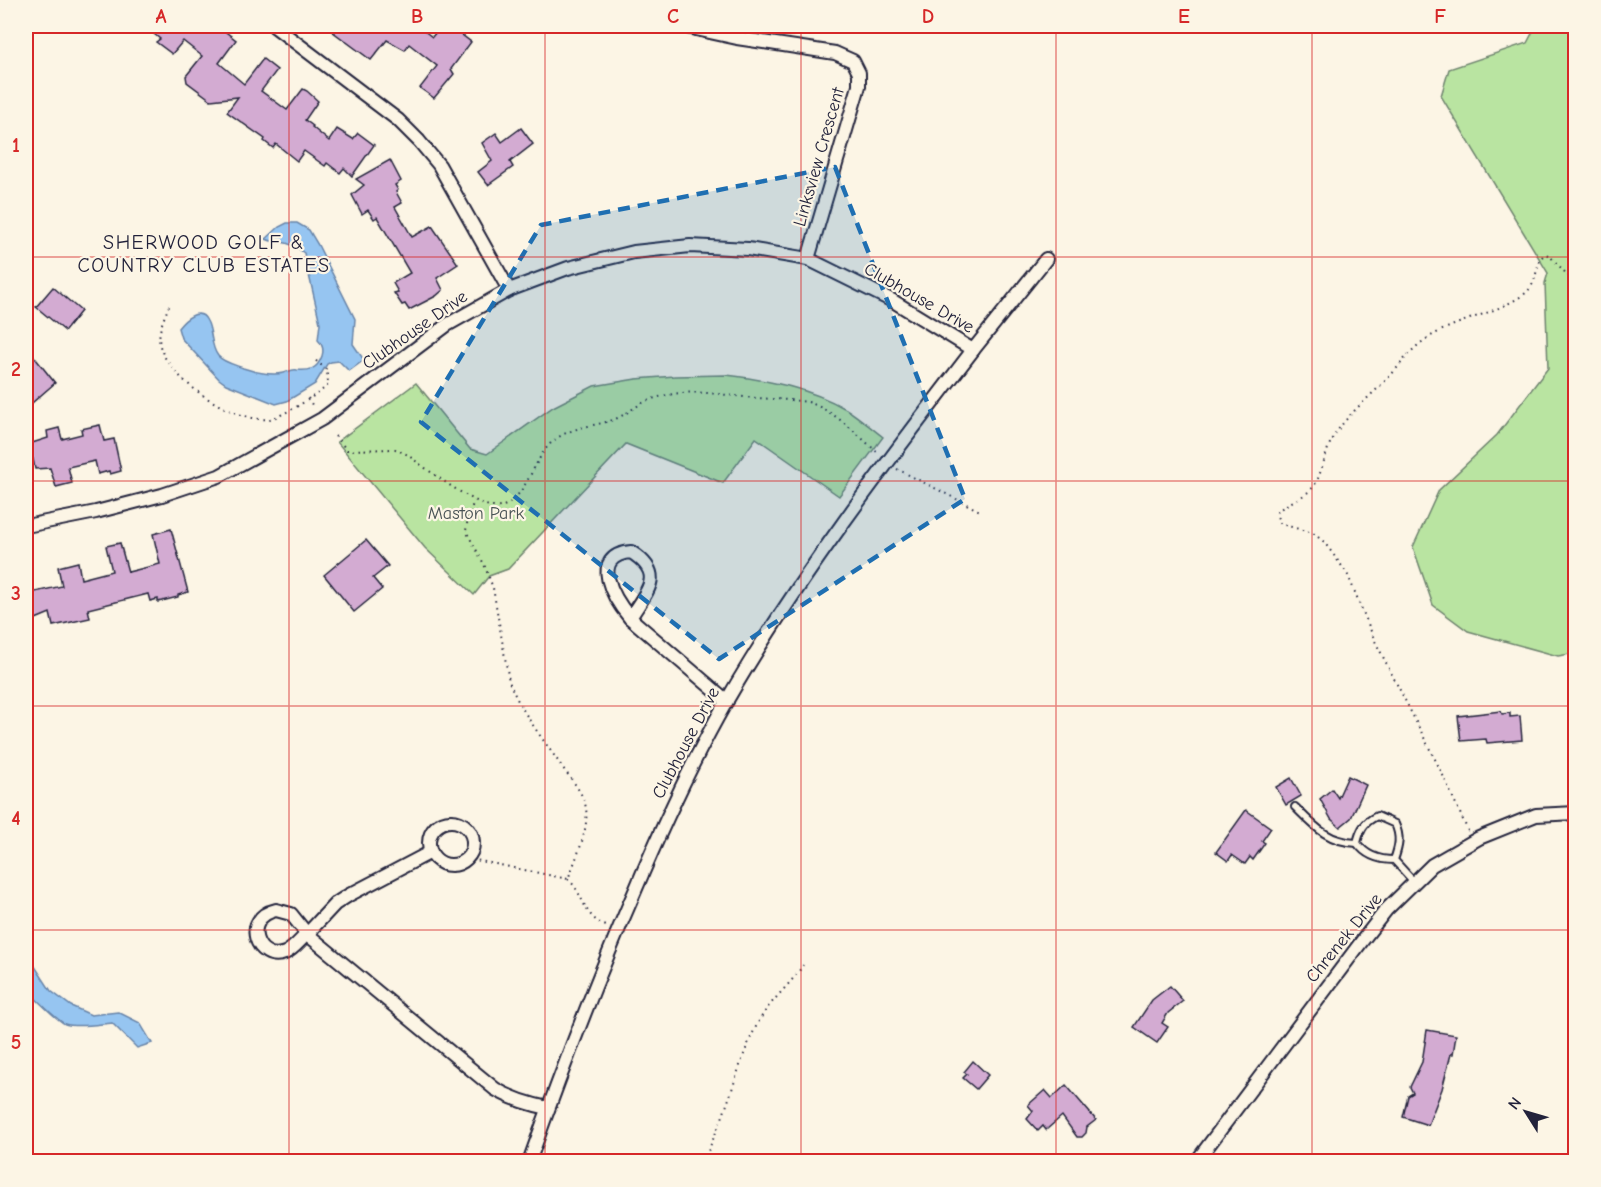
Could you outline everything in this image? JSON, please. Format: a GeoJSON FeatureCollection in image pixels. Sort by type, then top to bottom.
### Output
{"type":"FeatureCollection","features":[{"type":"Feature","properties":{"kind":"street","name":"Linksview Crescent"},"geometry":{"type":"LineString","coordinates":[[682,26],[737,38],[835,53],[853,61],[859,73],[859,86],[808,260]]}},
{"type":"Feature","properties":{"kind":"street"},"geometry":{"type":"LineString","coordinates":[[278,27],[398,120],[419,141],[439,165],[509,290]]}},
{"type":"Feature","properties":{"kind":"street","name":"Clubhouse Drive"},"geometry":{"type":"LineString","coordinates":[[26,526],[96,512],[162,495],[219,476],[322,418],[447,325],[509,290],[568,268],[645,251],[690,246],[748,249],[808,260],[893,301],[973,350],[887,461],[790,600],[726,702],[673,805],[617,931],[529,1161]]}},
{"type":"Feature","properties":{"kind":"street"},"geometry":{"type":"LineString","coordinates":[[973,350],[1046,259]]}},
{"type":"Feature","properties":{"kind":"street"},"geometry":{"type":"LineString","coordinates":[[630,618],[652,582],[651,573],[645,563],[631,552],[620,553],[612,560],[607,571],[611,591],[630,618],[726,702]]}},
{"type":"Feature","properties":{"kind":"street","name":"Chrenek Drive"},"geometry":{"type":"LineString","coordinates":[[1196,1161],[1386,910],[1432,865],[1473,842],[1536,815],[1575,813]]}},
{"type":"Feature","properties":{"kind":"street"},"geometry":{"type":"LineString","coordinates":[[443,822],[458,822],[469,831],[472,846],[466,858],[454,864],[441,862],[431,852],[429,838],[432,831],[443,822]]}},
{"type":"Feature","properties":{"kind":"street"},"geometry":{"type":"LineString","coordinates":[[431,852],[335,904],[306,934],[495,1089],[507,1097],[548,1108]]}},
{"type":"Feature","properties":{"kind":"lane"},"geometry":{"type":"LineString","coordinates":[[1296,807],[1320,831],[1342,843],[1357,843]]}},
{"type":"Feature","properties":{"kind":"lane"},"geometry":{"type":"LineString","coordinates":[[1394,860],[1400,846],[1399,832],[1395,824],[1377,816],[1368,820],[1359,831],[1357,843],[1362,851],[1383,860],[1394,860],[1414,882]]}},
{"type":"Feature","properties":{"kind":"path"},"geometry":{"type":"LineString","coordinates":[[1473,842],[1442,773],[1375,641],[1347,573],[1324,542],[1313,533],[1281,525],[1277,512],[1315,485],[1326,451],[1338,429],[1388,378],[1404,358],[1424,341],[1438,332],[1509,303],[1526,293],[1536,280],[1538,260],[1542,255],[1546,254],[1550,257],[1568,277],[1575,281]]}},
{"type":"Feature","properties":{"kind":"path"},"geometry":{"type":"LineString","coordinates":[[169,306],[159,332],[160,346],[166,358],[208,399],[239,415],[254,419],[271,419],[290,411],[308,398],[322,392],[328,385],[327,370],[315,360]]}},
{"type":"Feature","properties":{"kind":"path"},"geometry":{"type":"LineString","coordinates":[[335,436],[347,450],[395,449],[406,454],[474,501],[498,508],[507,504],[522,490],[532,468],[547,448],[554,440],[570,430],[612,420],[649,400],[697,391],[744,397],[776,398],[808,402],[822,407],[836,416],[903,474],[980,511]]}},
{"type":"Feature","properties":{"kind":"path"},"geometry":{"type":"LineString","coordinates":[[308,398],[315,410]]}},
{"type":"Feature","properties":{"kind":"path"},"geometry":{"type":"LineString","coordinates":[[474,501],[466,531],[484,564],[493,588],[512,690],[578,789],[586,808],[585,826],[568,879]]}},
{"type":"Feature","properties":{"kind":"path"},"geometry":{"type":"LineString","coordinates":[[466,858],[568,879],[580,893],[586,911],[593,919],[617,931]]}},
{"type":"Feature","properties":{"kind":"path"},"geometry":{"type":"LineString","coordinates":[[704,1161],[726,1108],[736,1072],[762,1016],[803,965]]}},
{"type":"Feature","properties":{"kind":"highlighted area"},"geometry":{"type":"Polygon","coordinates":[[[835,167],[965,499],[719,659],[421,422],[541,225],[835,167]]]}},
{"type":"Feature","properties":{"kind":"green space"},"geometry":{"type":"Polygon","coordinates":[[[1536,26],[1576,26],[1576,653],[1558,656],[1468,631],[1433,605],[1413,547],[1439,490],[1497,435],[1548,368],[1545,283],[1548,273],[1441,96],[1449,69],[1527,43],[1536,26]]]}},
{"type":"Feature","properties":{"kind":"green space","name":"Maston Park"},"geometry":{"type":"Polygon","coordinates":[[[726,375],[757,379],[803,390],[846,409],[883,437],[839,496],[756,438],[723,483],[626,444],[508,569],[489,576],[474,595],[425,548],[337,442],[416,383],[470,449],[487,454],[553,407],[594,386],[636,379],[726,375]]]}},
{"type":"Feature","properties":{"kind":"water"},"geometry":{"type":"Polygon","coordinates":[[[287,223],[297,223],[309,230],[318,245],[355,319],[353,344],[364,360],[349,371],[339,361],[327,364],[315,384],[287,401],[276,404],[219,379],[181,338],[178,328],[188,318],[201,314],[209,325],[218,356],[226,362],[248,369],[274,374],[293,370],[309,370],[315,367],[320,361],[323,349],[318,340],[320,323],[304,253],[290,244],[266,239],[287,223]]]}},
{"type":"Feature","properties":{"kind":"water"},"geometry":{"type":"Polygon","coordinates":[[[26,932],[32,962],[51,991],[71,1006],[91,1015],[118,1012],[140,1023],[152,1043],[137,1048],[112,1023],[70,1025],[65,1024],[51,1013],[26,989],[26,932]]]}},
{"type":"Feature","properties":{"kind":"building"},"geometry":{"type":"Polygon","coordinates":[[[161,26],[218,26],[236,40],[219,63],[244,84],[263,59],[277,70],[261,91],[287,110],[303,89],[318,101],[305,120],[329,141],[337,129],[353,139],[358,133],[374,145],[352,176],[344,168],[340,173],[327,163],[325,166],[304,151],[297,161],[276,144],[273,148],[264,141],[265,139],[227,112],[238,97],[211,100],[187,82],[186,76],[202,56],[183,41],[172,54],[156,42],[160,39],[154,34],[161,26]]]}},
{"type":"Feature","properties":{"kind":"building"},"geometry":{"type":"Polygon","coordinates":[[[325,26],[418,26],[432,37],[441,26],[450,26],[471,42],[451,69],[454,74],[434,98],[420,88],[437,66],[409,44],[405,50],[387,40],[371,60],[325,26]]]}},
{"type":"Feature","properties":{"kind":"building"},"geometry":{"type":"Polygon","coordinates":[[[521,128],[533,144],[510,162],[513,167],[488,185],[478,172],[492,161],[482,143],[496,133],[502,142],[521,128]]]}},
{"type":"Feature","properties":{"kind":"building"},"geometry":{"type":"Polygon","coordinates":[[[390,160],[401,181],[395,185],[402,203],[395,207],[412,237],[432,226],[458,264],[437,278],[443,290],[409,310],[405,304],[402,305],[394,293],[398,292],[393,283],[410,273],[377,217],[374,219],[368,210],[362,214],[352,195],[364,185],[356,179],[390,160]]]}},
{"type":"Feature","properties":{"kind":"building"},"geometry":{"type":"Polygon","coordinates":[[[53,287],[81,311],[65,331],[36,307],[53,287]]]}},
{"type":"Feature","properties":{"kind":"building"},"geometry":{"type":"Polygon","coordinates":[[[32,354],[55,383],[26,408],[26,359],[32,354]]]}},
{"type":"Feature","properties":{"kind":"building"},"geometry":{"type":"Polygon","coordinates":[[[100,425],[104,441],[114,439],[121,471],[98,474],[95,461],[68,467],[72,483],[56,487],[50,468],[35,469],[33,459],[29,460],[27,447],[30,446],[29,444],[48,438],[47,431],[59,428],[62,439],[82,434],[81,429],[100,425]]]}},
{"type":"Feature","properties":{"kind":"building"},"geometry":{"type":"Polygon","coordinates":[[[171,529],[188,592],[158,602],[158,599],[150,601],[148,594],[88,609],[90,618],[53,626],[50,613],[26,623],[26,594],[62,586],[58,567],[78,562],[81,579],[112,571],[106,546],[120,543],[128,572],[160,564],[153,534],[171,529]]]}},
{"type":"Feature","properties":{"kind":"building"},"geometry":{"type":"Polygon","coordinates":[[[366,540],[388,566],[373,578],[382,589],[354,612],[324,575],[366,540]]]}},
{"type":"Feature","properties":{"kind":"building"},"geometry":{"type":"Polygon","coordinates":[[[1501,711],[1502,714],[1510,713],[1510,717],[1520,716],[1522,740],[1487,743],[1486,739],[1461,741],[1458,716],[1501,711]]]}},
{"type":"Feature","properties":{"kind":"building"},"geometry":{"type":"Polygon","coordinates":[[[1348,776],[1366,785],[1351,818],[1340,827],[1331,819],[1320,799],[1332,789],[1338,798],[1348,776]]]}},
{"type":"Feature","properties":{"kind":"building"},"geometry":{"type":"Polygon","coordinates":[[[1291,778],[1301,796],[1286,805],[1276,787],[1291,778]]]}},
{"type":"Feature","properties":{"kind":"building"},"geometry":{"type":"Polygon","coordinates":[[[1246,810],[1271,828],[1262,841],[1265,843],[1253,860],[1250,857],[1245,864],[1232,855],[1228,861],[1216,852],[1246,810]]]}},
{"type":"Feature","properties":{"kind":"building"},"geometry":{"type":"Polygon","coordinates":[[[1170,986],[1183,1001],[1168,1013],[1162,1023],[1168,1027],[1157,1043],[1134,1027],[1152,1000],[1170,986]]]}},
{"type":"Feature","properties":{"kind":"building"},"geometry":{"type":"Polygon","coordinates":[[[1427,1030],[1456,1035],[1453,1054],[1451,1054],[1442,1089],[1428,1125],[1403,1117],[1408,1096],[1413,1093],[1410,1087],[1422,1062],[1427,1030]]]}},
{"type":"Feature","properties":{"kind":"building"},"geometry":{"type":"Polygon","coordinates":[[[973,1061],[988,1075],[976,1089],[963,1078],[967,1074],[964,1072],[973,1061]]]}},
{"type":"Feature","properties":{"kind":"building"},"geometry":{"type":"Polygon","coordinates":[[[1066,1085],[1096,1120],[1087,1127],[1082,1137],[1077,1137],[1062,1116],[1046,1130],[1043,1126],[1038,1131],[1027,1119],[1033,1111],[1028,1105],[1045,1090],[1052,1098],[1066,1085]]]}},
{"type":"Feature","properties":{"kind":"district","name":"SHERWOOD GOLF & COUNTRY CLUB ESTATES"},"geometry":{"type":"Point","coordinates":[204,254]}}]}
